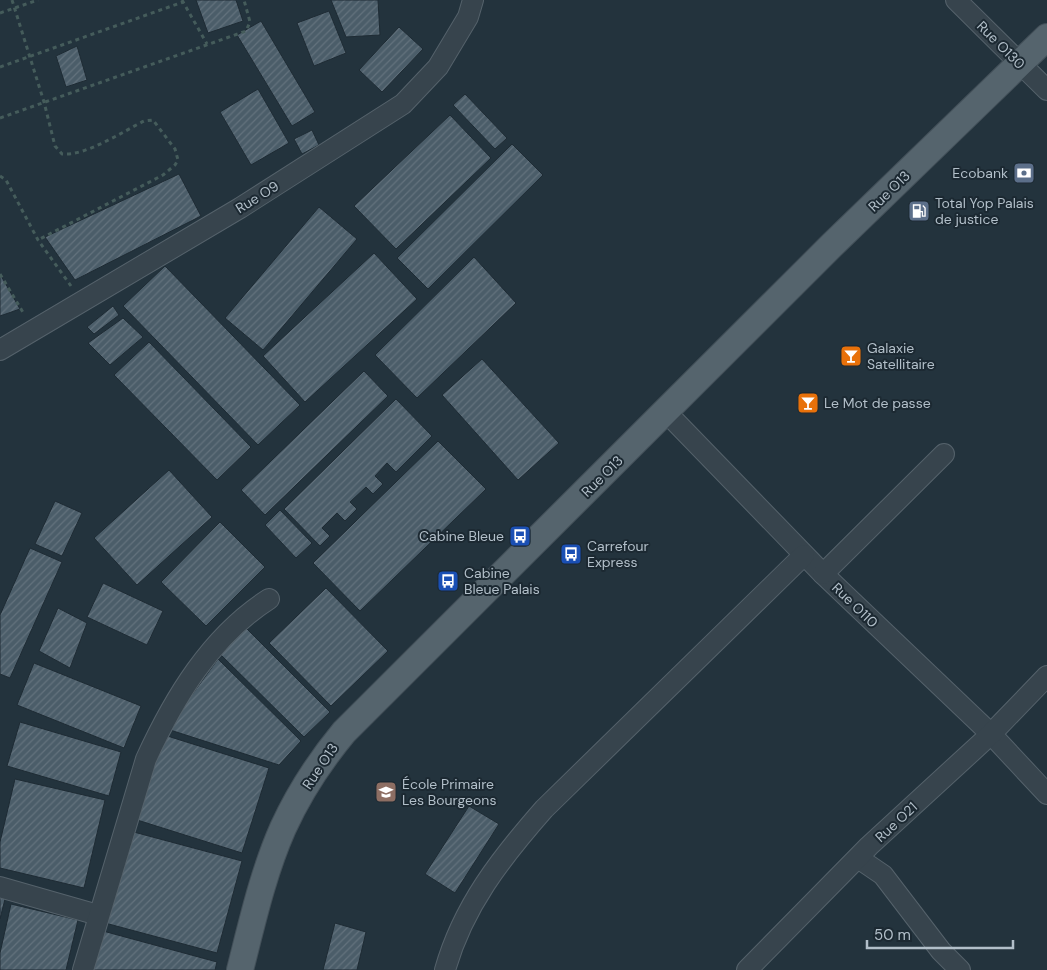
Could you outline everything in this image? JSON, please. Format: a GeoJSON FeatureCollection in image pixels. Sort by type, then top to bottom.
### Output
{"type":"FeatureCollection","features":[{"type":"Feature","properties":{"kind":"main road","name":"Rue O13"},"geometry":{"type":"LineString","coordinates":[[240,970],[264,883],[283,828],[322,759],[357,719],[831,246],[1047,37]]}},
{"type":"Feature","properties":{"kind":"street","name":"Rue O9"},"geometry":{"type":"LineString","coordinates":[[0,350],[81,300],[240,208],[403,104],[438,67],[468,17],[473,0]]}},
{"type":"Feature","properties":{"kind":"street","name":"Rue O130"},"geometry":{"type":"LineString","coordinates":[[956,0],[1047,90]]}},
{"type":"Feature","properties":{"kind":"street","name":"Rue O110"},"geometry":{"type":"LineString","coordinates":[[666,412],[804,555],[991,734],[1047,794]]}},
{"type":"Feature","properties":{"kind":"street"},"geometry":{"type":"LineString","coordinates":[[823,574],[944,454]]}},
{"type":"Feature","properties":{"kind":"street"},"geometry":{"type":"LineString","coordinates":[[445,970],[455,938],[482,887],[532,822],[662,692],[804,555]]}},
{"type":"Feature","properties":{"kind":"street"},"geometry":{"type":"LineString","coordinates":[[83,970],[146,760],[156,736],[208,653],[231,627],[269,599]]}},
{"type":"Feature","properties":{"kind":"street","name":"Rue O21"},"geometry":{"type":"LineString","coordinates":[[747,970],[858,858],[991,734],[1047,676]]}},
{"type":"Feature","properties":{"kind":"street"},"geometry":{"type":"LineString","coordinates":[[858,858],[883,875],[942,951],[960,970]]}},
{"type":"Feature","properties":{"kind":"street"},"geometry":{"type":"LineString","coordinates":[[0,888],[98,915]]}},
{"type":"Feature","properties":{"kind":"path"},"geometry":{"type":"LineString","coordinates":[[12,0],[44,102],[55,146],[62,154],[83,151],[144,121],[153,120],[175,149],[178,160],[175,166],[163,176],[38,240]]}},
{"type":"Feature","properties":{"kind":"path"},"geometry":{"type":"LineString","coordinates":[[0,13],[38,0]]}},
{"type":"Feature","properties":{"kind":"path"},"geometry":{"type":"LineString","coordinates":[[0,118],[246,31],[250,22],[244,0]]}},
{"type":"Feature","properties":{"kind":"path"},"geometry":{"type":"LineString","coordinates":[[0,67],[182,1],[207,44]]}},
{"type":"Feature","properties":{"kind":"path"},"geometry":{"type":"LineString","coordinates":[[0,176],[6,180],[38,240],[81,300]]}},
{"type":"Feature","properties":{"kind":"path"},"geometry":{"type":"LineString","coordinates":[[0,274],[32,329]]}},
{"type":"Feature","properties":{"kind":"building"},"geometry":{"type":"Polygon","coordinates":[[[196,0],[236,0],[243,21],[208,33],[196,0]]]}},
{"type":"Feature","properties":{"kind":"building"},"geometry":{"type":"Polygon","coordinates":[[[331,0],[378,0],[380,35],[346,37],[331,0]]]}},
{"type":"Feature","properties":{"kind":"building"},"geometry":{"type":"Polygon","coordinates":[[[329,11],[346,53],[314,66],[297,23],[329,11]]]}},
{"type":"Feature","properties":{"kind":"building"},"geometry":{"type":"Polygon","coordinates":[[[261,21],[315,112],[292,126],[237,35],[261,21]]]}},
{"type":"Feature","properties":{"kind":"building"},"geometry":{"type":"Polygon","coordinates":[[[399,27],[423,49],[382,92],[359,70],[399,27]]]}},
{"type":"Feature","properties":{"kind":"building"},"geometry":{"type":"Polygon","coordinates":[[[77,46],[87,80],[66,87],[56,56],[77,46]]]}},
{"type":"Feature","properties":{"kind":"building"},"geometry":{"type":"Polygon","coordinates":[[[258,89],[289,143],[251,165],[220,112],[258,89]]]}},
{"type":"Feature","properties":{"kind":"building"},"geometry":{"type":"Polygon","coordinates":[[[465,94],[507,138],[495,149],[453,105],[465,94]]]}},
{"type":"Feature","properties":{"kind":"building"},"geometry":{"type":"Polygon","coordinates":[[[450,115],[491,158],[396,249],[354,206],[450,115]]]}},
{"type":"Feature","properties":{"kind":"building"},"geometry":{"type":"Polygon","coordinates":[[[312,130],[319,145],[302,154],[294,139],[312,130]]]}},
{"type":"Feature","properties":{"kind":"building"},"geometry":{"type":"Polygon","coordinates":[[[512,144],[543,175],[428,289],[397,258],[512,144]]]}},
{"type":"Feature","properties":{"kind":"building"},"geometry":{"type":"Polygon","coordinates":[[[179,174],[201,216],[75,280],[45,237],[179,174]]]}},
{"type":"Feature","properties":{"kind":"building"},"geometry":{"type":"Polygon","coordinates":[[[319,207],[357,239],[263,350],[225,318],[319,207]]]}},
{"type":"Feature","properties":{"kind":"building"},"geometry":{"type":"Polygon","coordinates":[[[374,253],[417,299],[305,402],[263,356],[374,253]]]}},
{"type":"Feature","properties":{"kind":"building"},"geometry":{"type":"Polygon","coordinates":[[[474,257],[516,303],[417,398],[375,355],[474,257]]]}},
{"type":"Feature","properties":{"kind":"building"},"geometry":{"type":"Polygon","coordinates":[[[165,266],[300,405],[258,445],[123,306],[165,266]]]}},
{"type":"Feature","properties":{"kind":"building"},"geometry":{"type":"Polygon","coordinates":[[[0,274],[20,309],[0,316],[0,274]]]}},
{"type":"Feature","properties":{"kind":"building"},"geometry":{"type":"Polygon","coordinates":[[[113,306],[119,315],[94,334],[87,327],[113,306]]]}},
{"type":"Feature","properties":{"kind":"building"},"geometry":{"type":"Polygon","coordinates":[[[123,318],[143,337],[110,365],[88,343],[123,318]]]}},
{"type":"Feature","properties":{"kind":"building"},"geometry":{"type":"Polygon","coordinates":[[[149,342],[251,447],[217,480],[114,375],[149,342]]]}},
{"type":"Feature","properties":{"kind":"building"},"geometry":{"type":"Polygon","coordinates":[[[482,359],[559,443],[518,480],[442,395],[482,359]]]}},
{"type":"Feature","properties":{"kind":"building"},"geometry":{"type":"Polygon","coordinates":[[[364,371],[388,396],[265,515],[241,490],[364,371]]]}},
{"type":"Feature","properties":{"kind":"building"},"geometry":{"type":"Polygon","coordinates":[[[396,399],[432,436],[396,472],[387,463],[375,476],[383,484],[373,494],[366,487],[350,502],[357,509],[345,521],[337,513],[322,528],[330,536],[320,546],[284,509],[396,399]]]}},
{"type":"Feature","properties":{"kind":"building"},"geometry":{"type":"Polygon","coordinates":[[[438,441],[486,489],[360,611],[313,563],[438,441]]]}},
{"type":"Feature","properties":{"kind":"building"},"geometry":{"type":"Polygon","coordinates":[[[169,470],[212,517],[137,585],[94,538],[169,470]]]}},
{"type":"Feature","properties":{"kind":"building"},"geometry":{"type":"Polygon","coordinates":[[[55,501],[82,513],[62,556],[35,544],[55,501]]]}},
{"type":"Feature","properties":{"kind":"building"},"geometry":{"type":"Polygon","coordinates":[[[280,510],[312,543],[296,558],[265,525],[280,510]]]}},
{"type":"Feature","properties":{"kind":"building"},"geometry":{"type":"Polygon","coordinates":[[[220,522],[265,567],[206,626],[161,582],[220,522]]]}},
{"type":"Feature","properties":{"kind":"building"},"geometry":{"type":"Polygon","coordinates":[[[30,548],[62,562],[10,678],[0,674],[0,615],[30,548]]]}},
{"type":"Feature","properties":{"kind":"building"},"geometry":{"type":"Polygon","coordinates":[[[103,583],[163,611],[147,645],[87,617],[103,583]]]}},
{"type":"Feature","properties":{"kind":"building"},"geometry":{"type":"Polygon","coordinates":[[[326,588],[388,651],[331,706],[269,643],[326,588]]]}},
{"type":"Feature","properties":{"kind":"building"},"geometry":{"type":"Polygon","coordinates":[[[58,608],[87,623],[70,668],[39,651],[58,608]]]}},
{"type":"Feature","properties":{"kind":"building"},"geometry":{"type":"Polygon","coordinates":[[[244,626],[330,712],[304,737],[218,652],[244,626]]]}},
{"type":"Feature","properties":{"kind":"building"},"geometry":{"type":"Polygon","coordinates":[[[218,659],[301,741],[279,765],[167,729],[218,659]]]}},
{"type":"Feature","properties":{"kind":"building"},"geometry":{"type":"Polygon","coordinates":[[[34,663],[141,706],[124,748],[17,705],[34,663]]]}},
{"type":"Feature","properties":{"kind":"building"},"geometry":{"type":"Polygon","coordinates":[[[20,722],[121,752],[109,796],[7,766],[20,722]]]}},
{"type":"Feature","properties":{"kind":"building"},"geometry":{"type":"Polygon","coordinates":[[[161,734],[269,768],[242,853],[134,819],[161,734]]]}},
{"type":"Feature","properties":{"kind":"building"},"geometry":{"type":"Polygon","coordinates":[[[15,779],[105,800],[84,888],[0,868],[0,842],[15,779]]]}},
{"type":"Feature","properties":{"kind":"building"},"geometry":{"type":"Polygon","coordinates":[[[469,806],[499,824],[455,893],[425,874],[469,806]]]}},
{"type":"Feature","properties":{"kind":"building"},"geometry":{"type":"Polygon","coordinates":[[[130,831],[242,861],[217,953],[105,923],[130,831]]]}},
{"type":"Feature","properties":{"kind":"building"},"geometry":{"type":"Polygon","coordinates":[[[0,894],[6,895],[0,919],[0,894]]]}},
{"type":"Feature","properties":{"kind":"building"},"geometry":{"type":"Polygon","coordinates":[[[11,904],[78,920],[66,970],[0,970],[0,953],[11,904]]]}},
{"type":"Feature","properties":{"kind":"building"},"geometry":{"type":"Polygon","coordinates":[[[335,923],[366,932],[357,970],[323,970],[335,923]]]}},
{"type":"Feature","properties":{"kind":"building"},"geometry":{"type":"Polygon","coordinates":[[[103,931],[217,962],[215,970],[92,970],[103,931]]]}},
{"type":"Feature","properties":{"kind":"place","name":"Ecobank"},"geometry":{"type":"Point","coordinates":[1024,173]}},
{"type":"Feature","properties":{"kind":"place","name":"Total Yop Palais de justice"},"geometry":{"type":"Point","coordinates":[919,211]}},
{"type":"Feature","properties":{"kind":"place","name":"Galaxie Satellitaire"},"geometry":{"type":"Point","coordinates":[851,356]}},
{"type":"Feature","properties":{"kind":"place","name":"Le Mot de passe"},"geometry":{"type":"Point","coordinates":[808,403]}},
{"type":"Feature","properties":{"kind":"place","name":"Cabine Bleue"},"geometry":{"type":"Point","coordinates":[520,536]}},
{"type":"Feature","properties":{"kind":"place","name":"Carrefour Express"},"geometry":{"type":"Point","coordinates":[571,554]}},
{"type":"Feature","properties":{"kind":"place","name":"Cabine Bleue Palais"},"geometry":{"type":"Point","coordinates":[448,581]}},
{"type":"Feature","properties":{"kind":"place","name":"École Primaire Les Bourgeons"},"geometry":{"type":"Point","coordinates":[386,792]}}]}
